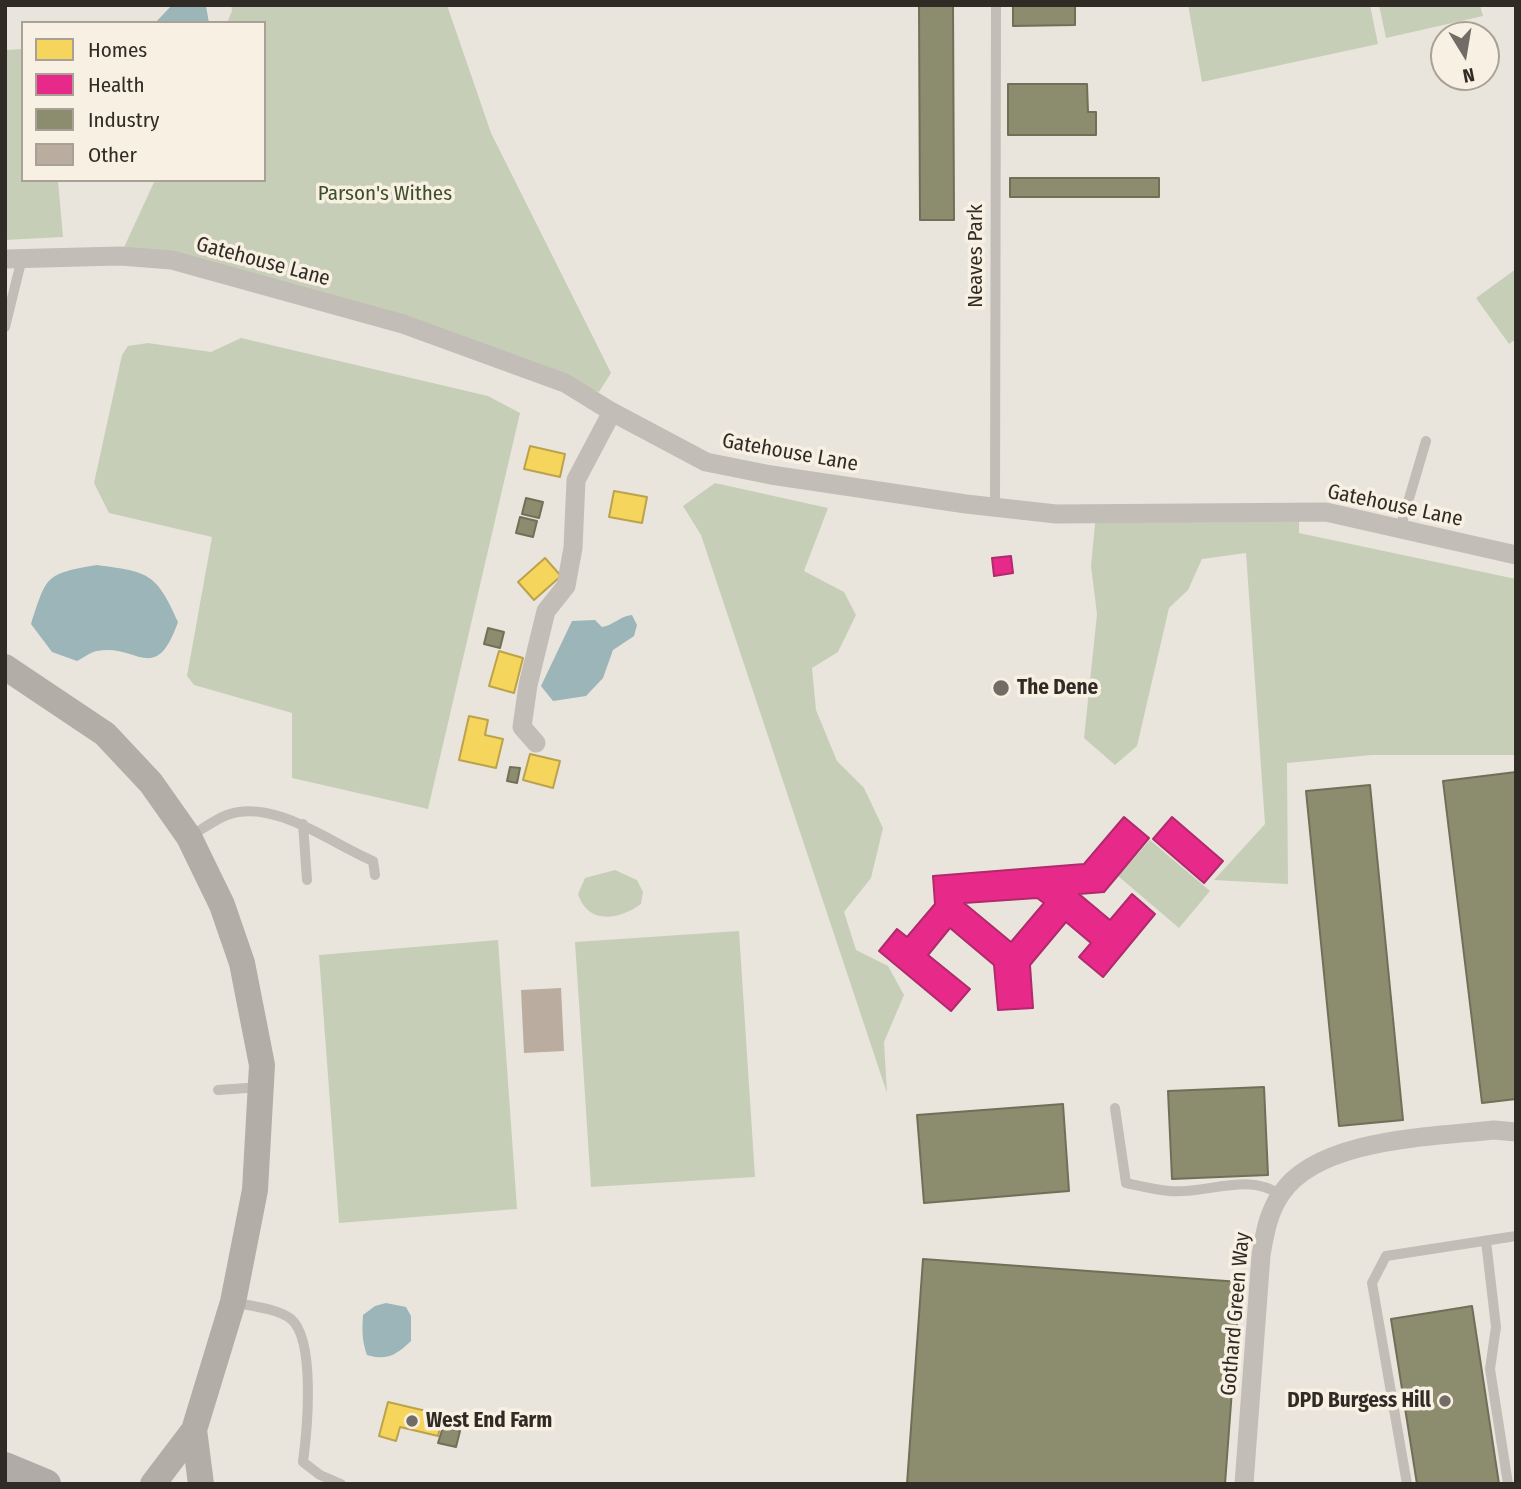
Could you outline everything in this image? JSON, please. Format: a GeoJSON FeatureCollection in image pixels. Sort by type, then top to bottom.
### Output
{"type":"FeatureCollection","features":[{"type":"Feature","properties":{"kind":"main road"},"geometry":{"type":"LineString","coordinates":[[5,1467],[39,1483]]}},
{"type":"Feature","properties":{"kind":"street","name":"Gatehouse Lane"},"geometry":{"type":"LineString","coordinates":[[13,259],[120,256],[172,260],[403,324],[544,373],[706,462],[771,475],[1056,514],[1326,512],[1516,555]]}},
{"type":"Feature","properties":{"kind":"street"},"geometry":{"type":"LineString","coordinates":[[536,743],[522,727],[528,685],[546,611],[566,586],[573,548],[576,480],[612,412]]}},
{"type":"Feature","properties":{"kind":"street"},"geometry":{"type":"LineString","coordinates":[[5,667],[105,734],[151,783],[189,837],[222,905],[242,963],[262,1065],[255,1190],[233,1302],[194,1430],[153,1484]]}},
{"type":"Feature","properties":{"kind":"street","name":"Gothard Green Way"},"geometry":{"type":"LineString","coordinates":[[1244,1484],[1261,1255],[1268,1218],[1280,1195],[1292,1180],[1319,1160],[1349,1150],[1494,1130],[1516,1132]]}},
{"type":"Feature","properties":{"kind":"street"},"geometry":{"type":"LineString","coordinates":[[194,1430],[201,1484]]}},
{"type":"Feature","properties":{"kind":"lane","name":"Neaves Park"},"geometry":{"type":"LineString","coordinates":[[995,507],[996,5]]}},
{"type":"Feature","properties":{"kind":"lane"},"geometry":{"type":"LineString","coordinates":[[5,327],[13,259]]}},
{"type":"Feature","properties":{"kind":"lane"},"geometry":{"type":"LineString","coordinates":[[1400,529],[1426,441]]}},
{"type":"Feature","properties":{"kind":"lane"},"geometry":{"type":"LineString","coordinates":[[189,837],[228,815],[259,810],[303,824],[338,846],[373,861],[375,875]]}},
{"type":"Feature","properties":{"kind":"lane"},"geometry":{"type":"LineString","coordinates":[[303,824],[307,880]]}},
{"type":"Feature","properties":{"kind":"lane"},"geometry":{"type":"LineString","coordinates":[[218,1090],[262,1087]]}},
{"type":"Feature","properties":{"kind":"lane"},"geometry":{"type":"LineString","coordinates":[[1115,1108],[1126,1183],[1170,1192],[1251,1184],[1270,1188],[1280,1195]]}},
{"type":"Feature","properties":{"kind":"lane"},"geometry":{"type":"LineString","coordinates":[[1407,1484],[1372,1283],[1385,1256],[1516,1236]]}},
{"type":"Feature","properties":{"kind":"lane"},"geometry":{"type":"LineString","coordinates":[[1486,1241],[1496,1327],[1490,1369],[1508,1484]]}},
{"type":"Feature","properties":{"kind":"lane"},"geometry":{"type":"LineString","coordinates":[[233,1302],[290,1318],[302,1335],[310,1410],[303,1462],[320,1475],[341,1484]]}},
{"type":"Feature","properties":{"kind":"green space","name":"Parson's Withes"},"geometry":{"type":"Polygon","coordinates":[[[231,5],[447,5],[491,133],[611,373],[599,392],[403,324],[120,256],[154,182],[266,182],[266,21],[228,21],[232,11],[231,5]]]}},
{"type":"Feature","properties":{"kind":"green space"},"geometry":{"type":"Polygon","coordinates":[[[1188,5],[1370,5],[1378,44],[1202,82],[1188,5]]]}},
{"type":"Feature","properties":{"kind":"green space"},"geometry":{"type":"Polygon","coordinates":[[[1379,5],[1480,5],[1483,16],[1461,21],[1430,21],[1430,28],[1386,38],[1379,5]]]}},
{"type":"Feature","properties":{"kind":"green space"},"geometry":{"type":"Polygon","coordinates":[[[21,49],[21,182],[58,182],[63,237],[5,240],[5,50],[21,49]]]}},
{"type":"Feature","properties":{"kind":"green space"},"geometry":{"type":"Polygon","coordinates":[[[1516,269],[1516,339],[1509,344],[1476,298],[1516,269]]]}},
{"type":"Feature","properties":{"kind":"green space"},"geometry":{"type":"Polygon","coordinates":[[[241,338],[488,396],[520,413],[428,809],[292,778],[292,713],[194,685],[187,676],[212,537],[109,513],[94,483],[122,355],[128,346],[148,343],[211,352],[241,338]]]}},
{"type":"Feature","properties":{"kind":"green space"},"geometry":{"type":"Polygon","coordinates":[[[715,483],[828,508],[804,571],[844,592],[856,615],[838,652],[812,668],[816,710],[837,761],[864,788],[883,828],[871,878],[844,912],[856,950],[888,966],[904,995],[884,1042],[887,1093],[701,535],[683,506],[715,483]]]}},
{"type":"Feature","properties":{"kind":"green space"},"geometry":{"type":"Polygon","coordinates":[[[1299,512],[1299,533],[1516,579],[1516,755],[1372,755],[1287,763],[1288,884],[1214,880],[1265,824],[1246,553],[1202,559],[1188,590],[1169,608],[1137,746],[1115,765],[1084,738],[1097,614],[1091,566],[1096,513],[1299,512]]]}},
{"type":"Feature","properties":{"kind":"green space"},"geometry":{"type":"Polygon","coordinates":[[[1150,840],[1210,891],[1179,928],[1118,876],[1150,840]]]}},
{"type":"Feature","properties":{"kind":"green space"},"geometry":{"type":"Polygon","coordinates":[[[615,870],[637,880],[643,892],[641,904],[614,916],[605,917],[589,911],[578,894],[585,878],[615,870]]]}},
{"type":"Feature","properties":{"kind":"green space"},"geometry":{"type":"Polygon","coordinates":[[[739,931],[755,1177],[591,1187],[575,942],[739,931]]]}},
{"type":"Feature","properties":{"kind":"green space"},"geometry":{"type":"Polygon","coordinates":[[[498,940],[517,1209],[339,1223],[319,955],[498,940]]]}},
{"type":"Feature","properties":{"kind":"water"},"geometry":{"type":"Polygon","coordinates":[[[172,5],[206,6],[209,21],[157,21],[172,5]]]}},
{"type":"Feature","properties":{"kind":"water"},"geometry":{"type":"Polygon","coordinates":[[[97,565],[139,573],[148,577],[163,593],[178,622],[170,642],[161,653],[153,658],[144,658],[111,650],[97,651],[77,661],[52,652],[31,624],[41,595],[50,580],[67,571],[97,565]]]}},
{"type":"Feature","properties":{"kind":"water"},"geometry":{"type":"Polygon","coordinates":[[[632,615],[637,625],[634,636],[613,650],[603,678],[586,696],[553,701],[541,686],[572,621],[595,620],[602,627],[632,615]]]}},
{"type":"Feature","properties":{"kind":"water"},"geometry":{"type":"Polygon","coordinates":[[[386,1303],[406,1307],[411,1316],[411,1341],[391,1356],[367,1355],[363,1315],[375,1306],[386,1303]]]}},
{"type":"Feature","properties":{"kind":"building: Homes"},"geometry":{"type":"Polygon","coordinates":[[[530,446],[565,454],[560,477],[524,469],[530,446]]]}},
{"type":"Feature","properties":{"kind":"building: Homes"},"geometry":{"type":"Polygon","coordinates":[[[614,491],[647,497],[642,523],[609,517],[614,491]]]}},
{"type":"Feature","properties":{"kind":"building: Homes"},"geometry":{"type":"Polygon","coordinates":[[[545,558],[561,576],[534,600],[518,582],[545,558]]]}},
{"type":"Feature","properties":{"kind":"building: Homes"},"geometry":{"type":"Polygon","coordinates":[[[499,651],[523,658],[514,693],[489,686],[499,651]]]}},
{"type":"Feature","properties":{"kind":"building: Homes"},"geometry":{"type":"Polygon","coordinates":[[[469,716],[488,720],[485,735],[503,739],[496,768],[459,760],[469,716]]]}},
{"type":"Feature","properties":{"kind":"building: Homes"},"geometry":{"type":"Polygon","coordinates":[[[530,754],[560,761],[553,788],[523,780],[530,754]]]}},
{"type":"Feature","properties":{"kind":"building: Homes","name":"West End Farm"},"geometry":{"type":"Polygon","coordinates":[[[388,1402],[443,1415],[438,1436],[400,1427],[396,1441],[379,1436],[388,1402]]]}},
{"type":"Feature","properties":{"kind":"building: Health"},"geometry":{"type":"Polygon","coordinates":[[[1011,556],[1013,573],[994,576],[992,558],[1011,556]]]}},
{"type":"Feature","properties":{"kind":"building: Health"},"geometry":{"type":"Polygon","coordinates":[[[1124,817],[1149,838],[1104,892],[1079,894],[1110,920],[1132,894],[1155,914],[1103,977],[1079,957],[1091,943],[1066,922],[1030,965],[1033,1008],[998,1010],[994,965],[950,928],[928,955],[970,989],[951,1011],[879,951],[897,929],[907,937],[935,904],[933,876],[1084,864],[1124,817]],[[1037,898],[964,903],[1011,942],[1044,903],[1037,898]]]}},
{"type":"Feature","properties":{"kind":"building: Health"},"geometry":{"type":"Polygon","coordinates":[[[1172,817],[1223,861],[1204,883],[1153,839],[1172,817]]]}},
{"type":"Feature","properties":{"kind":"building: Industry"},"geometry":{"type":"Polygon","coordinates":[[[919,5],[953,5],[954,220],[920,220],[919,5]]]}},
{"type":"Feature","properties":{"kind":"building: Industry"},"geometry":{"type":"Polygon","coordinates":[[[1013,5],[1075,5],[1075,25],[1013,26],[1013,5]]]}},
{"type":"Feature","properties":{"kind":"building: Industry"},"geometry":{"type":"Polygon","coordinates":[[[1008,84],[1087,84],[1088,112],[1096,112],[1096,135],[1008,135],[1008,84]]]}},
{"type":"Feature","properties":{"kind":"building: Industry"},"geometry":{"type":"Polygon","coordinates":[[[1010,178],[1159,178],[1159,197],[1010,197],[1010,178]]]}},
{"type":"Feature","properties":{"kind":"building: Industry"},"geometry":{"type":"Polygon","coordinates":[[[526,498],[543,502],[539,518],[522,514],[526,498]]]}},
{"type":"Feature","properties":{"kind":"building: Industry"},"geometry":{"type":"Polygon","coordinates":[[[520,517],[537,521],[533,537],[516,533],[520,517]]]}},
{"type":"Feature","properties":{"kind":"building: Industry"},"geometry":{"type":"Polygon","coordinates":[[[488,628],[504,632],[500,648],[484,644],[488,628]]]}},
{"type":"Feature","properties":{"kind":"building: Industry"},"geometry":{"type":"Polygon","coordinates":[[[510,767],[520,768],[517,783],[507,781],[510,767]]]}},
{"type":"Feature","properties":{"kind":"building: Industry"},"geometry":{"type":"Polygon","coordinates":[[[1516,772],[1516,1099],[1482,1103],[1443,781],[1516,772]]]}},
{"type":"Feature","properties":{"kind":"building: Industry"},"geometry":{"type":"Polygon","coordinates":[[[1370,785],[1403,1120],[1339,1126],[1306,791],[1370,785]]]}},
{"type":"Feature","properties":{"kind":"building: Industry"},"geometry":{"type":"Polygon","coordinates":[[[1264,1087],[1268,1175],[1172,1179],[1168,1091],[1264,1087]]]}},
{"type":"Feature","properties":{"kind":"building: Industry"},"geometry":{"type":"Polygon","coordinates":[[[1063,1104],[1069,1191],[924,1203],[917,1115],[1063,1104]]]}},
{"type":"Feature","properties":{"kind":"building: Industry"},"geometry":{"type":"Polygon","coordinates":[[[923,1259],[1240,1282],[1225,1484],[907,1484],[923,1259]]]}},
{"type":"Feature","properties":{"kind":"building: Industry","name":"DPD Burgess Hill"},"geometry":{"type":"Polygon","coordinates":[[[1472,1306],[1499,1484],[1417,1484],[1391,1319],[1472,1306]]]}},
{"type":"Feature","properties":{"kind":"building: Industry"},"geometry":{"type":"Polygon","coordinates":[[[443,1427],[460,1431],[456,1447],[438,1443],[443,1427]]]}},
{"type":"Feature","properties":{"kind":"building: Other"},"geometry":{"type":"Polygon","coordinates":[[[561,988],[564,1051],[524,1053],[521,990],[561,988]]]}},
{"type":"Feature","properties":{"kind":"place","name":"The Dene"},"geometry":{"type":"Point","coordinates":[1001,688]}},
{"type":"Feature","properties":{"kind":"place","name":"DPD Burgess Hill"},"geometry":{"type":"Point","coordinates":[1445,1401]}},
{"type":"Feature","properties":{"kind":"place","name":"West End Farm"},"geometry":{"type":"Point","coordinates":[412,1421]}}]}
